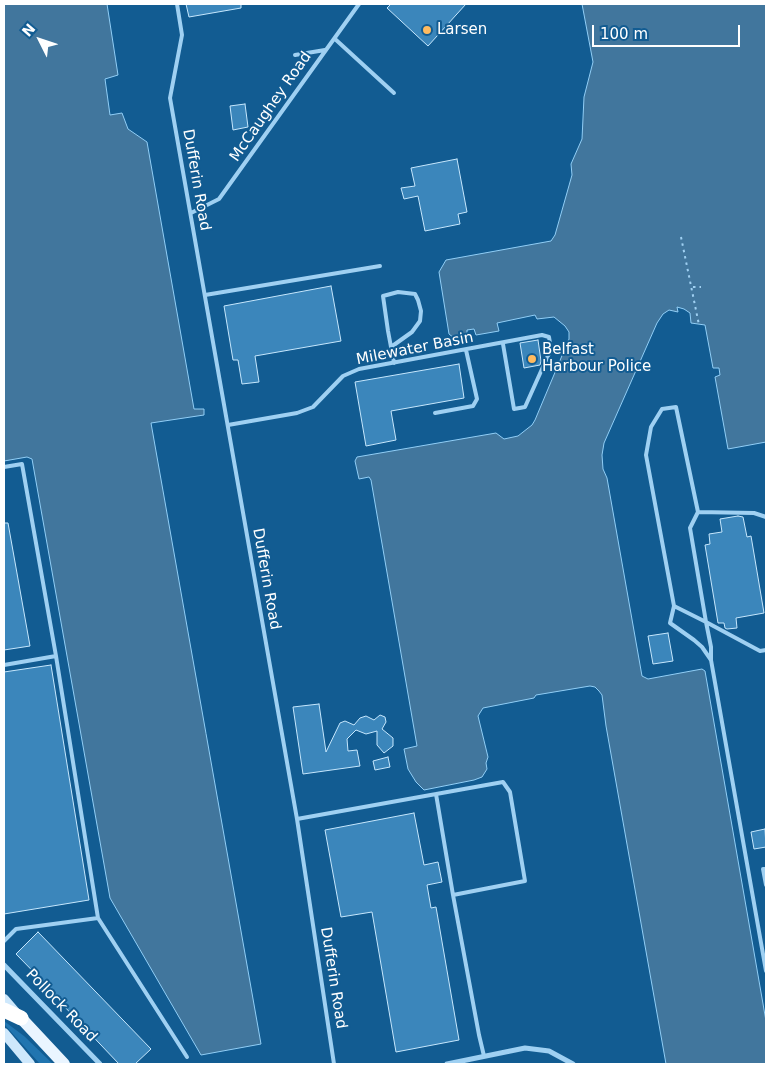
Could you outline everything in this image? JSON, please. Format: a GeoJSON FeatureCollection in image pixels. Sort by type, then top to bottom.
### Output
{"type":"FeatureCollection","features":[{"type":"Feature","properties":{"kind":"highway"},"geometry":{"type":"LineString","coordinates":[[4,1010],[21,1018]]}},
{"type":"Feature","properties":{"kind":"main road"},"geometry":{"type":"LineString","coordinates":[[21,1018],[64,1064]]}},
{"type":"Feature","properties":{"kind":"street","name":"Pollock Road"},"geometry":{"type":"LineString","coordinates":[[4,966],[100,1064]]}},
{"type":"Feature","properties":{"kind":"street"},"geometry":{"type":"LineString","coordinates":[[4,999],[21,1018]]}},
{"type":"Feature","properties":{"kind":"street"},"geometry":{"type":"LineString","coordinates":[[4,1033],[30,1064]]}},
{"type":"Feature","properties":{"kind":"street"},"geometry":{"type":"LineString","coordinates":[[447,1064],[525,1048],[539,1049],[558,1054],[573,1064]]}},
{"type":"Feature","properties":{"kind":"lane","name":"Dufferin Road"},"geometry":{"type":"LineString","coordinates":[[177,4],[182,35],[170,98],[297,819],[334,1064]]}},
{"type":"Feature","properties":{"kind":"lane","name":"McCaughey Road"},"geometry":{"type":"LineString","coordinates":[[191,213],[219,199],[359,4]]}},
{"type":"Feature","properties":{"kind":"lane"},"geometry":{"type":"LineString","coordinates":[[335,39],[394,93]]}},
{"type":"Feature","properties":{"kind":"lane"},"geometry":{"type":"LineString","coordinates":[[295,55],[325,50]]}},
{"type":"Feature","properties":{"kind":"lane"},"geometry":{"type":"LineString","coordinates":[[205,295],[380,266]]}},
{"type":"Feature","properties":{"kind":"lane"},"geometry":{"type":"LineString","coordinates":[[391,347],[412,332],[420,321],[421,311],[415,294],[398,292],[383,296],[391,347],[394,363]]}},
{"type":"Feature","properties":{"kind":"lane","name":"Milewater Basin"},"geometry":{"type":"LineString","coordinates":[[228,425],[298,413],[312,407],[343,376],[359,369],[542,336],[549,337],[551,349],[525,407],[514,410],[502,344]]}},
{"type":"Feature","properties":{"kind":"lane"},"geometry":{"type":"LineString","coordinates":[[435,413],[473,406],[477,399],[466,350]]}},
{"type":"Feature","properties":{"kind":"lane"},"geometry":{"type":"LineString","coordinates":[[711,660],[702,647],[670,623],[674,606],[646,454],[651,427],[662,409],[676,407],[698,512],[690,528],[711,647],[711,660],[766,971]]}},
{"type":"Feature","properties":{"kind":"lane"},"geometry":{"type":"LineString","coordinates":[[4,467],[22,464],[56,656],[98,918],[187,1057]]}},
{"type":"Feature","properties":{"kind":"lane"},"geometry":{"type":"LineString","coordinates":[[698,512],[754,513],[766,517]]}},
{"type":"Feature","properties":{"kind":"lane"},"geometry":{"type":"LineString","coordinates":[[674,606],[760,651],[766,650]]}},
{"type":"Feature","properties":{"kind":"lane"},"geometry":{"type":"LineString","coordinates":[[4,665],[56,656]]}},
{"type":"Feature","properties":{"kind":"lane"},"geometry":{"type":"LineString","coordinates":[[297,819],[503,782],[510,792],[526,881],[453,895]]}},
{"type":"Feature","properties":{"kind":"lane"},"geometry":{"type":"LineString","coordinates":[[436,794],[484,1056]]}},
{"type":"Feature","properties":{"kind":"lane"},"geometry":{"type":"LineString","coordinates":[[765,869],[766,885]]}},
{"type":"Feature","properties":{"kind":"lane"},"geometry":{"type":"LineString","coordinates":[[4,941],[16,929],[98,918]]}},
{"type":"Feature","properties":{"kind":"path"},"geometry":{"type":"LineString","coordinates":[[681,237],[699,325]]}},
{"type":"Feature","properties":{"kind":"path"},"geometry":{"type":"LineString","coordinates":[[692,287],[700,287]]}},
{"type":"Feature","properties":{"kind":"shaded area"},"geometry":{"type":"Polygon","coordinates":[[[4,4],[107,4],[118,75],[105,79],[110,115],[122,113],[128,129],[147,142],[194,409],[204,409],[204,415],[151,423],[261,1044],[201,1055],[110,898],[32,459],[27,457],[4,461],[4,4]]]}},
{"type":"Feature","properties":{"kind":"shaded area"},"geometry":{"type":"Polygon","coordinates":[[[582,4],[766,4],[766,442],[728,449],[715,377],[720,375],[719,368],[713,368],[705,325],[691,323],[690,313],[677,307],[678,312],[669,310],[663,314],[657,323],[604,443],[602,455],[603,469],[607,478],[642,676],[648,679],[702,669],[705,671],[766,1021],[766,1064],[666,1064],[602,695],[595,687],[590,686],[536,695],[534,698],[483,708],[478,716],[488,757],[487,769],[482,777],[474,780],[424,790],[416,782],[408,769],[404,749],[417,746],[371,480],[369,477],[359,479],[355,461],[357,457],[496,433],[504,439],[518,436],[532,425],[535,420],[569,339],[569,332],[554,317],[537,319],[535,315],[497,323],[499,331],[476,335],[474,329],[467,330],[467,337],[454,338],[449,334],[439,272],[446,260],[551,241],[555,235],[572,175],[571,164],[582,139],[584,97],[593,62],[582,4]]]}},
{"type":"Feature","properties":{"kind":"shaded area"},"geometry":{"type":"Polygon","coordinates":[[[4,1021],[24,1036],[53,1064],[40,1064],[4,1024],[4,1021]]]}},
{"type":"Feature","properties":{"kind":"building"},"geometry":{"type":"Polygon","coordinates":[[[186,4],[241,4],[241,8],[189,17],[186,4]]]}},
{"type":"Feature","properties":{"kind":"building","name":"Larsen"},"geometry":{"type":"Polygon","coordinates":[[[391,4],[466,4],[428,46],[387,8],[391,4]]]}},
{"type":"Feature","properties":{"kind":"building"},"geometry":{"type":"Polygon","coordinates":[[[245,104],[248,127],[233,130],[230,106],[245,104]]]}},
{"type":"Feature","properties":{"kind":"building"},"geometry":{"type":"Polygon","coordinates":[[[457,159],[467,212],[458,214],[460,224],[425,231],[418,196],[404,199],[401,188],[415,186],[411,168],[457,159]]]}},
{"type":"Feature","properties":{"kind":"building"},"geometry":{"type":"Polygon","coordinates":[[[331,286],[341,341],[255,356],[259,382],[242,384],[238,360],[233,360],[224,306],[331,286]]]}},
{"type":"Feature","properties":{"kind":"building","name":"Belfast Harbour Police"},"geometry":{"type":"Polygon","coordinates":[[[538,340],[540,365],[524,368],[520,343],[538,340]]]}},
{"type":"Feature","properties":{"kind":"building"},"geometry":{"type":"Polygon","coordinates":[[[459,364],[464,398],[391,411],[396,440],[366,446],[355,382],[459,364]]]}},
{"type":"Feature","properties":{"kind":"building"},"geometry":{"type":"Polygon","coordinates":[[[743,517],[747,537],[751,536],[764,613],[736,618],[737,628],[727,629],[724,623],[718,623],[705,545],[710,544],[709,534],[722,532],[720,519],[743,517]]]}},
{"type":"Feature","properties":{"kind":"building"},"geometry":{"type":"Polygon","coordinates":[[[4,523],[8,523],[30,646],[4,650],[4,523]]]}},
{"type":"Feature","properties":{"kind":"building"},"geometry":{"type":"Polygon","coordinates":[[[668,633],[673,661],[653,664],[648,636],[668,633]]]}},
{"type":"Feature","properties":{"kind":"building"},"geometry":{"type":"Polygon","coordinates":[[[51,665],[89,900],[4,914],[4,672],[51,665]]]}},
{"type":"Feature","properties":{"kind":"building"},"geometry":{"type":"Polygon","coordinates":[[[319,704],[326,752],[340,723],[345,721],[354,725],[360,718],[366,716],[374,720],[380,715],[385,717],[386,722],[382,729],[393,738],[393,746],[384,753],[377,745],[377,731],[366,734],[356,730],[347,739],[348,751],[357,750],[360,766],[303,774],[293,707],[319,704]]]}},
{"type":"Feature","properties":{"kind":"building"},"geometry":{"type":"Polygon","coordinates":[[[388,757],[390,767],[375,770],[373,761],[388,757]]]}},
{"type":"Feature","properties":{"kind":"building"},"geometry":{"type":"Polygon","coordinates":[[[414,813],[424,865],[438,862],[442,882],[427,885],[431,908],[436,907],[459,1040],[396,1052],[372,912],[341,917],[325,830],[414,813]]]}},
{"type":"Feature","properties":{"kind":"building"},"geometry":{"type":"Polygon","coordinates":[[[765,829],[766,847],[754,849],[751,832],[765,829]]]}},
{"type":"Feature","properties":{"kind":"building"},"geometry":{"type":"Polygon","coordinates":[[[38,932],[151,1049],[135,1064],[119,1064],[16,954],[38,932]]]}},
{"type":"Feature","properties":{"kind":"place","name":"Larsen"},"geometry":{"type":"Point","coordinates":[427,30]}},
{"type":"Feature","properties":{"kind":"place","name":"Belfast Harbour Police"},"geometry":{"type":"Point","coordinates":[532,359]}}]}
